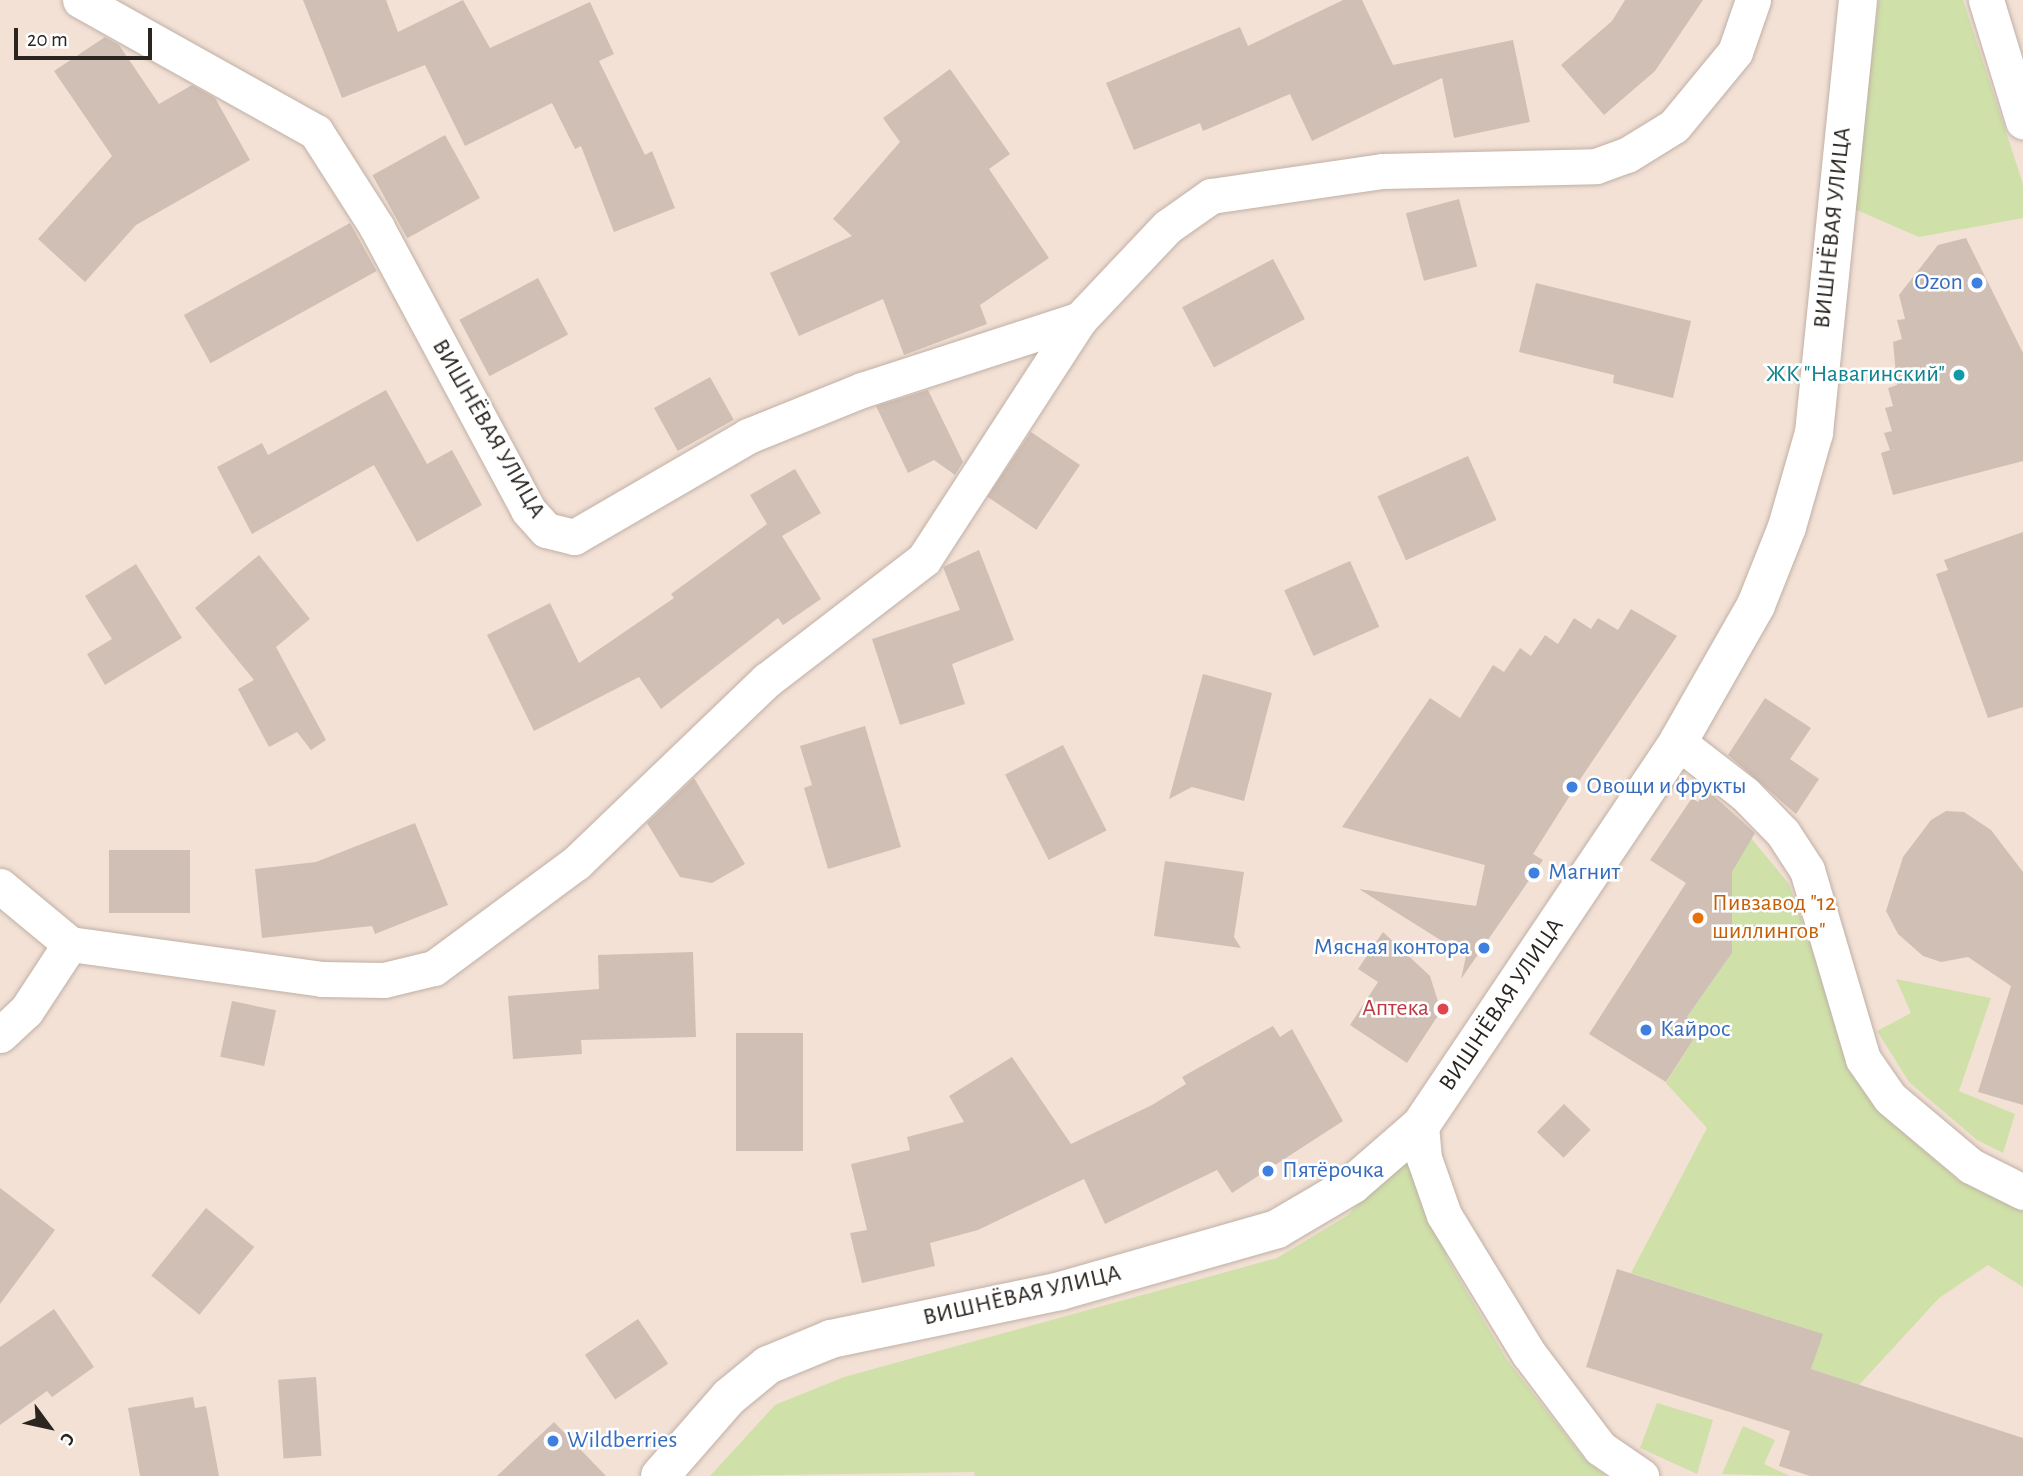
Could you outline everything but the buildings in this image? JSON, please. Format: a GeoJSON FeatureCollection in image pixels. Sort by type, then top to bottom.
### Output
{"type":"FeatureCollection","features":[{"type":"Feature","properties":{"kind":"street","name":"ВИШНЁВАЯ УЛИЦА"},"geometry":{"type":"LineString","coordinates":[[80,0],[316,132],[376,226],[528,510],[547,530],[574,537],[748,436],[862,390],[1080,319]]}},
{"type":"Feature","properties":{"kind":"street"},"geometry":{"type":"LineString","coordinates":[[0,886],[70,944],[321,979],[384,980],[434,968],[576,863],[767,680],[924,559],[1080,319],[1167,227],[1211,196],[1382,172],[1596,166],[1627,155],[1674,126],[1735,52],[1753,0]]}},
{"type":"Feature","properties":{"kind":"street","name":"ВИШНЁВАЯ УЛИЦА"},"geometry":{"type":"LineString","coordinates":[[660,1476],[729,1397],[768,1364],[831,1339],[1060,1291],[1277,1229],[1352,1185],[1421,1125],[1678,742],[1756,606],[1787,527],[1814,433],[1858,0]]}},
{"type":"Feature","properties":{"kind":"street"},"geometry":{"type":"LineString","coordinates":[[1986,0],[2023,121]]}},
{"type":"Feature","properties":{"kind":"street"},"geometry":{"type":"LineString","coordinates":[[1678,742],[1745,794],[1783,833],[1807,870],[1863,1059],[1889,1098],[1971,1167],[2023,1192]]}},
{"type":"Feature","properties":{"kind":"street"},"geometry":{"type":"LineString","coordinates":[[0,1035],[26,1011],[70,944]]}},
{"type":"Feature","properties":{"kind":"street"},"geometry":{"type":"LineString","coordinates":[[1421,1125],[1424,1158],[1444,1215],[1529,1354],[1600,1448],[1641,1476]]}},
{"type":"Feature","properties":{"kind":"green space"},"geometry":{"type":"Polygon","coordinates":[[[1879,0],[1963,0],[2023,184],[2023,218],[1919,237],[1852,208],[1879,0]]]}},
{"type":"Feature","properties":{"kind":"green space"},"geometry":{"type":"Polygon","coordinates":[[[1751,838],[1789,884],[1834,1010],[1841,1046],[1875,1108],[1958,1180],[2023,1212],[2023,1287],[1988,1265],[1939,1298],[1859,1385],[1811,1369],[1822,1334],[1631,1273],[1707,1128],[1666,1083],[1702,1026],[1687,1017],[1732,953],[1732,872],[1751,838]]]}},
{"type":"Feature","properties":{"kind":"green space"},"geometry":{"type":"Polygon","coordinates":[[[1896,979],[1991,998],[1959,1091],[2015,1114],[2003,1153],[1977,1140],[1909,1082],[1877,1031],[1911,1013],[1896,979]]]}},
{"type":"Feature","properties":{"kind":"green space"},"geometry":{"type":"Polygon","coordinates":[[[1411,1147],[1441,1227],[1447,1258],[1507,1360],[1585,1460],[1606,1476],[975,1476],[974,1472],[710,1476],[775,1405],[844,1377],[1277,1258],[1348,1215],[1411,1147]]]}},
{"type":"Feature","properties":{"kind":"green space"},"geometry":{"type":"Polygon","coordinates":[[[1657,1403],[1713,1420],[1697,1474],[1640,1448],[1657,1403]]]}},
{"type":"Feature","properties":{"kind":"green space"},"geometry":{"type":"Polygon","coordinates":[[[1743,1426],[1775,1440],[1764,1464],[1790,1476],[1722,1474],[1743,1426]]]}},
{"type":"Feature","properties":{"kind":"place","name":"Ozon"},"geometry":{"type":"Point","coordinates":[1977,283]}},
{"type":"Feature","properties":{"kind":"place","name":"ЖК \"Навагинский\""},"geometry":{"type":"Point","coordinates":[1959,375]}},
{"type":"Feature","properties":{"kind":"place","name":"Овощи и фрукты"},"geometry":{"type":"Point","coordinates":[1572,787]}},
{"type":"Feature","properties":{"kind":"place","name":"Магнит"},"geometry":{"type":"Point","coordinates":[1534,873]}},
{"type":"Feature","properties":{"kind":"place","name":"Пивзавод \"12 шиллингов\""},"geometry":{"type":"Point","coordinates":[1698,918]}},
{"type":"Feature","properties":{"kind":"place","name":"Мясная контора"},"geometry":{"type":"Point","coordinates":[1484,948]}},
{"type":"Feature","properties":{"kind":"place","name":"Аптека"},"geometry":{"type":"Point","coordinates":[1443,1009]}},
{"type":"Feature","properties":{"kind":"place","name":"Кайрос"},"geometry":{"type":"Point","coordinates":[1646,1030]}},
{"type":"Feature","properties":{"kind":"place","name":"Пятёрочка"},"geometry":{"type":"Point","coordinates":[1268,1171]}},
{"type":"Feature","properties":{"kind":"place","name":"Wildberries"},"geometry":{"type":"Point","coordinates":[553,1441]}}]}
